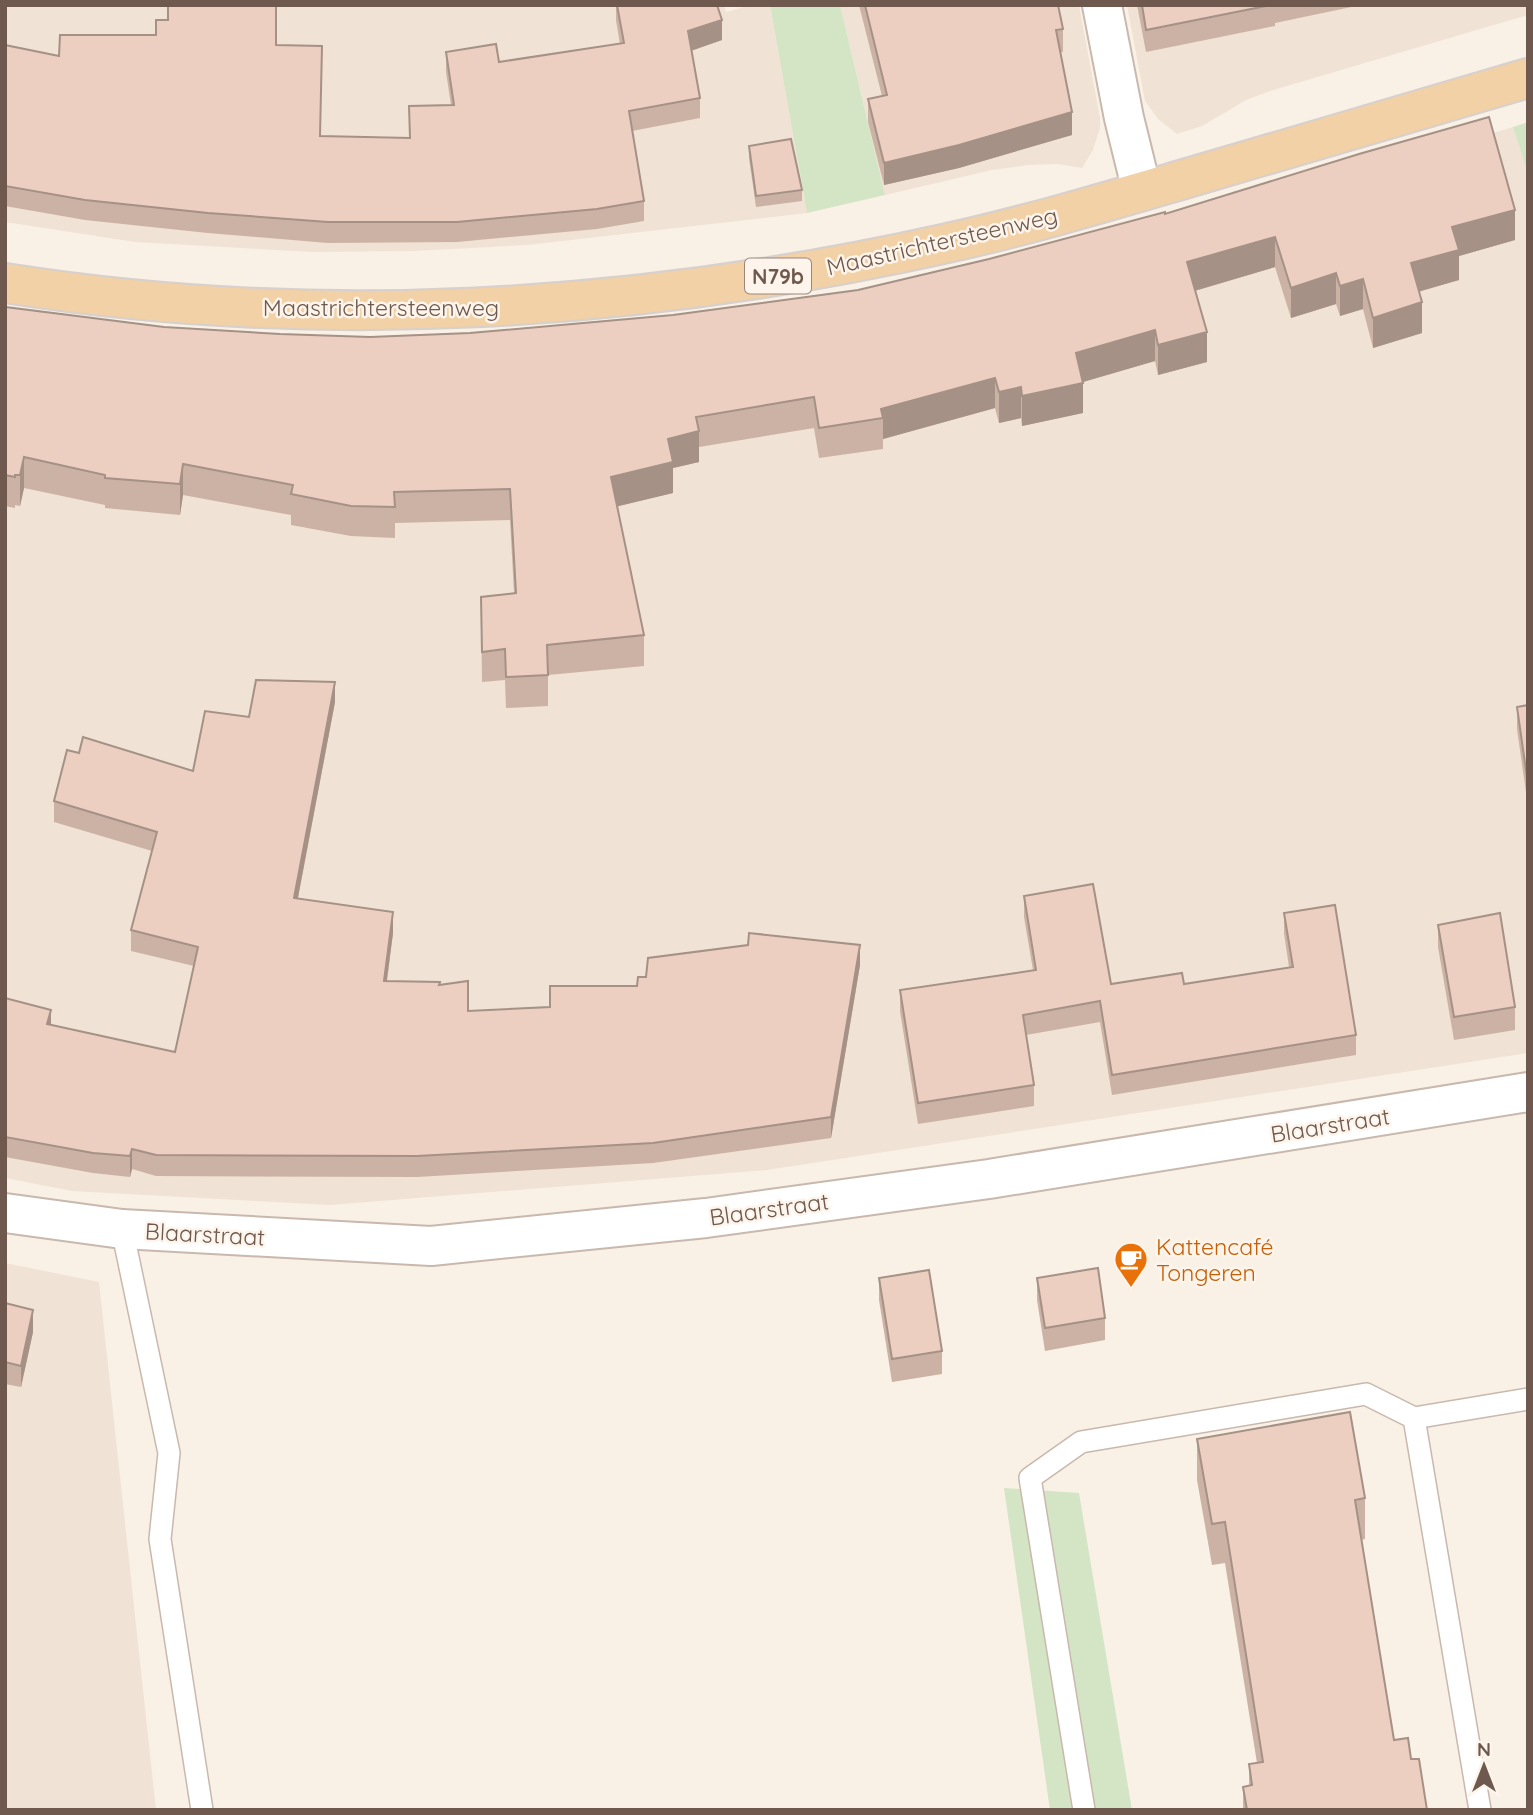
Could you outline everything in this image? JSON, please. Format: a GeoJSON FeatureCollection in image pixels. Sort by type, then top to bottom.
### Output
{"type":"FeatureCollection","features":[{"type":"Feature","properties":{"kind":"main road","name":"Maastrichtersteenweg"},"geometry":{"type":"LineString","coordinates":[[5,284],[84,296],[277,309],[466,309],[565,303],[756,280],[946,244],[1142,191],[1528,78]]}},
{"type":"Feature","properties":{"kind":"street"},"geometry":{"type":"LineString","coordinates":[[1102,5],[1124,118],[1142,191]]}},
{"type":"Feature","properties":{"kind":"street","name":"Blaarstraat"},"geometry":{"type":"LineString","coordinates":[[5,1213],[122,1229],[431,1246],[706,1218],[962,1183],[1528,1093]]}},
{"type":"Feature","properties":{"kind":"lane"},"geometry":{"type":"LineString","coordinates":[[122,1229],[169,1453],[160,1539],[202,1810]]}},
{"type":"Feature","properties":{"kind":"lane"},"geometry":{"type":"LineString","coordinates":[[1084,1810],[1030,1478],[1081,1442],[1366,1394],[1414,1418],[1528,1399]]}},
{"type":"Feature","properties":{"kind":"lane"},"geometry":{"type":"LineString","coordinates":[[1414,1418],[1480,1810]]}},
{"type":"Feature","properties":{"kind":"shaded area"},"geometry":{"type":"Polygon","coordinates":[[[5,5],[724,5],[726,12],[751,5],[770,5],[807,213],[527,245],[413,251],[313,252],[135,242],[5,222],[5,5]]]}},
{"type":"Feature","properties":{"kind":"shaded area"},"geometry":{"type":"Polygon","coordinates":[[[840,5],[1079,5],[1100,118],[1100,128],[1093,150],[1082,168],[1058,164],[1028,165],[992,170],[885,195],[840,5]]]}},
{"type":"Feature","properties":{"kind":"shaded area"},"geometry":{"type":"Polygon","coordinates":[[[1127,5],[1528,5],[1528,15],[1270,91],[1246,100],[1202,126],[1177,134],[1158,119],[1145,101],[1127,5]]]}},
{"type":"Feature","properties":{"kind":"shaded area"},"geometry":{"type":"Polygon","coordinates":[[[1513,127],[1528,174],[1528,1053],[767,1170],[330,1205],[72,1191],[5,1178],[5,326],[73,338],[649,340],[1248,207],[1513,127]]]}},
{"type":"Feature","properties":{"kind":"shaded area"},"geometry":{"type":"Polygon","coordinates":[[[5,1263],[99,1282],[156,1810],[5,1810],[5,1263]]]}},
{"type":"Feature","properties":{"kind":"green space"},"geometry":{"type":"Polygon","coordinates":[[[770,5],[840,5],[885,195],[807,213],[770,5]]]}},
{"type":"Feature","properties":{"kind":"green space"},"geometry":{"type":"Polygon","coordinates":[[[1528,122],[1528,174],[1513,127],[1528,122]]]}},
{"type":"Feature","properties":{"kind":"green space"},"geometry":{"type":"Polygon","coordinates":[[[1004,1488],[1079,1493],[1132,1810],[1050,1810],[1004,1488]]]}},
{"type":"Feature","properties":{"kind":"building"},"geometry":{"type":"Polygon","coordinates":[[[168,5],[276,5],[276,45],[322,46],[320,136],[410,138],[409,106],[454,105],[446,52],[496,44],[499,62],[624,43],[617,5],[717,5],[722,20],[688,31],[700,98],[629,111],[644,201],[597,209],[457,222],[328,222],[85,200],[5,186],[5,45],[59,56],[60,35],[156,35],[156,20],[168,20],[168,5]]]}},
{"type":"Feature","properties":{"kind":"building"},"geometry":{"type":"Polygon","coordinates":[[[865,5],[1058,5],[1063,29],[1056,30],[1072,112],[959,145],[884,163],[868,99],[887,95],[865,5]]]}},
{"type":"Feature","properties":{"kind":"building"},"geometry":{"type":"Polygon","coordinates":[[[1142,5],[1271,5],[1146,30],[1142,5]]]}},
{"type":"Feature","properties":{"kind":"building"},"geometry":{"type":"Polygon","coordinates":[[[1489,117],[1515,210],[1452,227],[1459,250],[1411,263],[1422,302],[1373,318],[1363,279],[1340,286],[1336,273],[1291,288],[1275,237],[1187,262],[1207,332],[1158,345],[1155,330],[1076,353],[1083,383],[1022,396],[1021,387],[999,392],[995,378],[881,409],[883,418],[819,428],[814,397],[696,417],[699,431],[668,439],[673,462],[611,477],[644,635],[547,645],[548,675],[506,677],[505,649],[482,652],[481,597],[516,593],[510,489],[394,492],[395,507],[351,506],[291,494],[293,485],[183,464],[180,484],[105,478],[105,475],[24,457],[20,475],[5,475],[5,307],[164,327],[370,337],[470,333],[673,315],[858,290],[989,259],[1165,214],[1489,117]]]}},
{"type":"Feature","properties":{"kind":"building"},"geometry":{"type":"Polygon","coordinates":[[[791,139],[802,190],[756,196],[749,146],[791,139]]]}},
{"type":"Feature","properties":{"kind":"building"},"geometry":{"type":"Polygon","coordinates":[[[256,680],[335,682],[294,898],[393,912],[384,981],[440,982],[439,985],[468,981],[468,1011],[550,1007],[550,986],[637,986],[638,977],[646,977],[648,958],[748,945],[749,933],[860,945],[831,1117],[653,1143],[417,1156],[156,1155],[132,1149],[130,1156],[93,1153],[5,1137],[5,998],[51,1010],[47,1024],[175,1052],[198,947],[131,930],[157,832],[54,801],[67,750],[79,753],[83,737],[193,771],[205,711],[249,717],[256,680]]]}},
{"type":"Feature","properties":{"kind":"building"},"geometry":{"type":"Polygon","coordinates":[[[1528,705],[1528,777],[1527,777],[1517,707],[1528,705]]]}},
{"type":"Feature","properties":{"kind":"building"},"geometry":{"type":"Polygon","coordinates":[[[1093,884],[1111,984],[1182,973],[1184,984],[1293,967],[1284,913],[1335,905],[1356,1035],[1112,1075],[1100,1001],[1023,1015],[1034,1085],[918,1103],[900,990],[1036,970],[1024,896],[1093,884]]]}},
{"type":"Feature","properties":{"kind":"building"},"geometry":{"type":"Polygon","coordinates":[[[1500,913],[1515,1007],[1454,1017],[1438,925],[1500,913]]]}},
{"type":"Feature","properties":{"kind":"building"},"geometry":{"type":"Polygon","coordinates":[[[1098,1268],[1105,1318],[1045,1328],[1037,1278],[1098,1268]]]}},
{"type":"Feature","properties":{"kind":"building"},"geometry":{"type":"Polygon","coordinates":[[[929,1270],[942,1351],[892,1359],[879,1278],[929,1270]]]}},
{"type":"Feature","properties":{"kind":"building"},"geometry":{"type":"Polygon","coordinates":[[[5,1303],[33,1310],[21,1366],[5,1362],[5,1303]]]}},
{"type":"Feature","properties":{"kind":"building"},"geometry":{"type":"Polygon","coordinates":[[[1350,1412],[1365,1498],[1355,1500],[1394,1740],[1408,1738],[1411,1759],[1419,1759],[1427,1810],[1247,1810],[1243,1787],[1252,1785],[1249,1764],[1263,1762],[1225,1522],[1212,1524],[1197,1439],[1350,1412]]]}},
{"type":"Feature","properties":{"kind":"place","name":"Kattencafé Tongeren"},"geometry":{"type":"Point","coordinates":[1131,1289]}}]}
